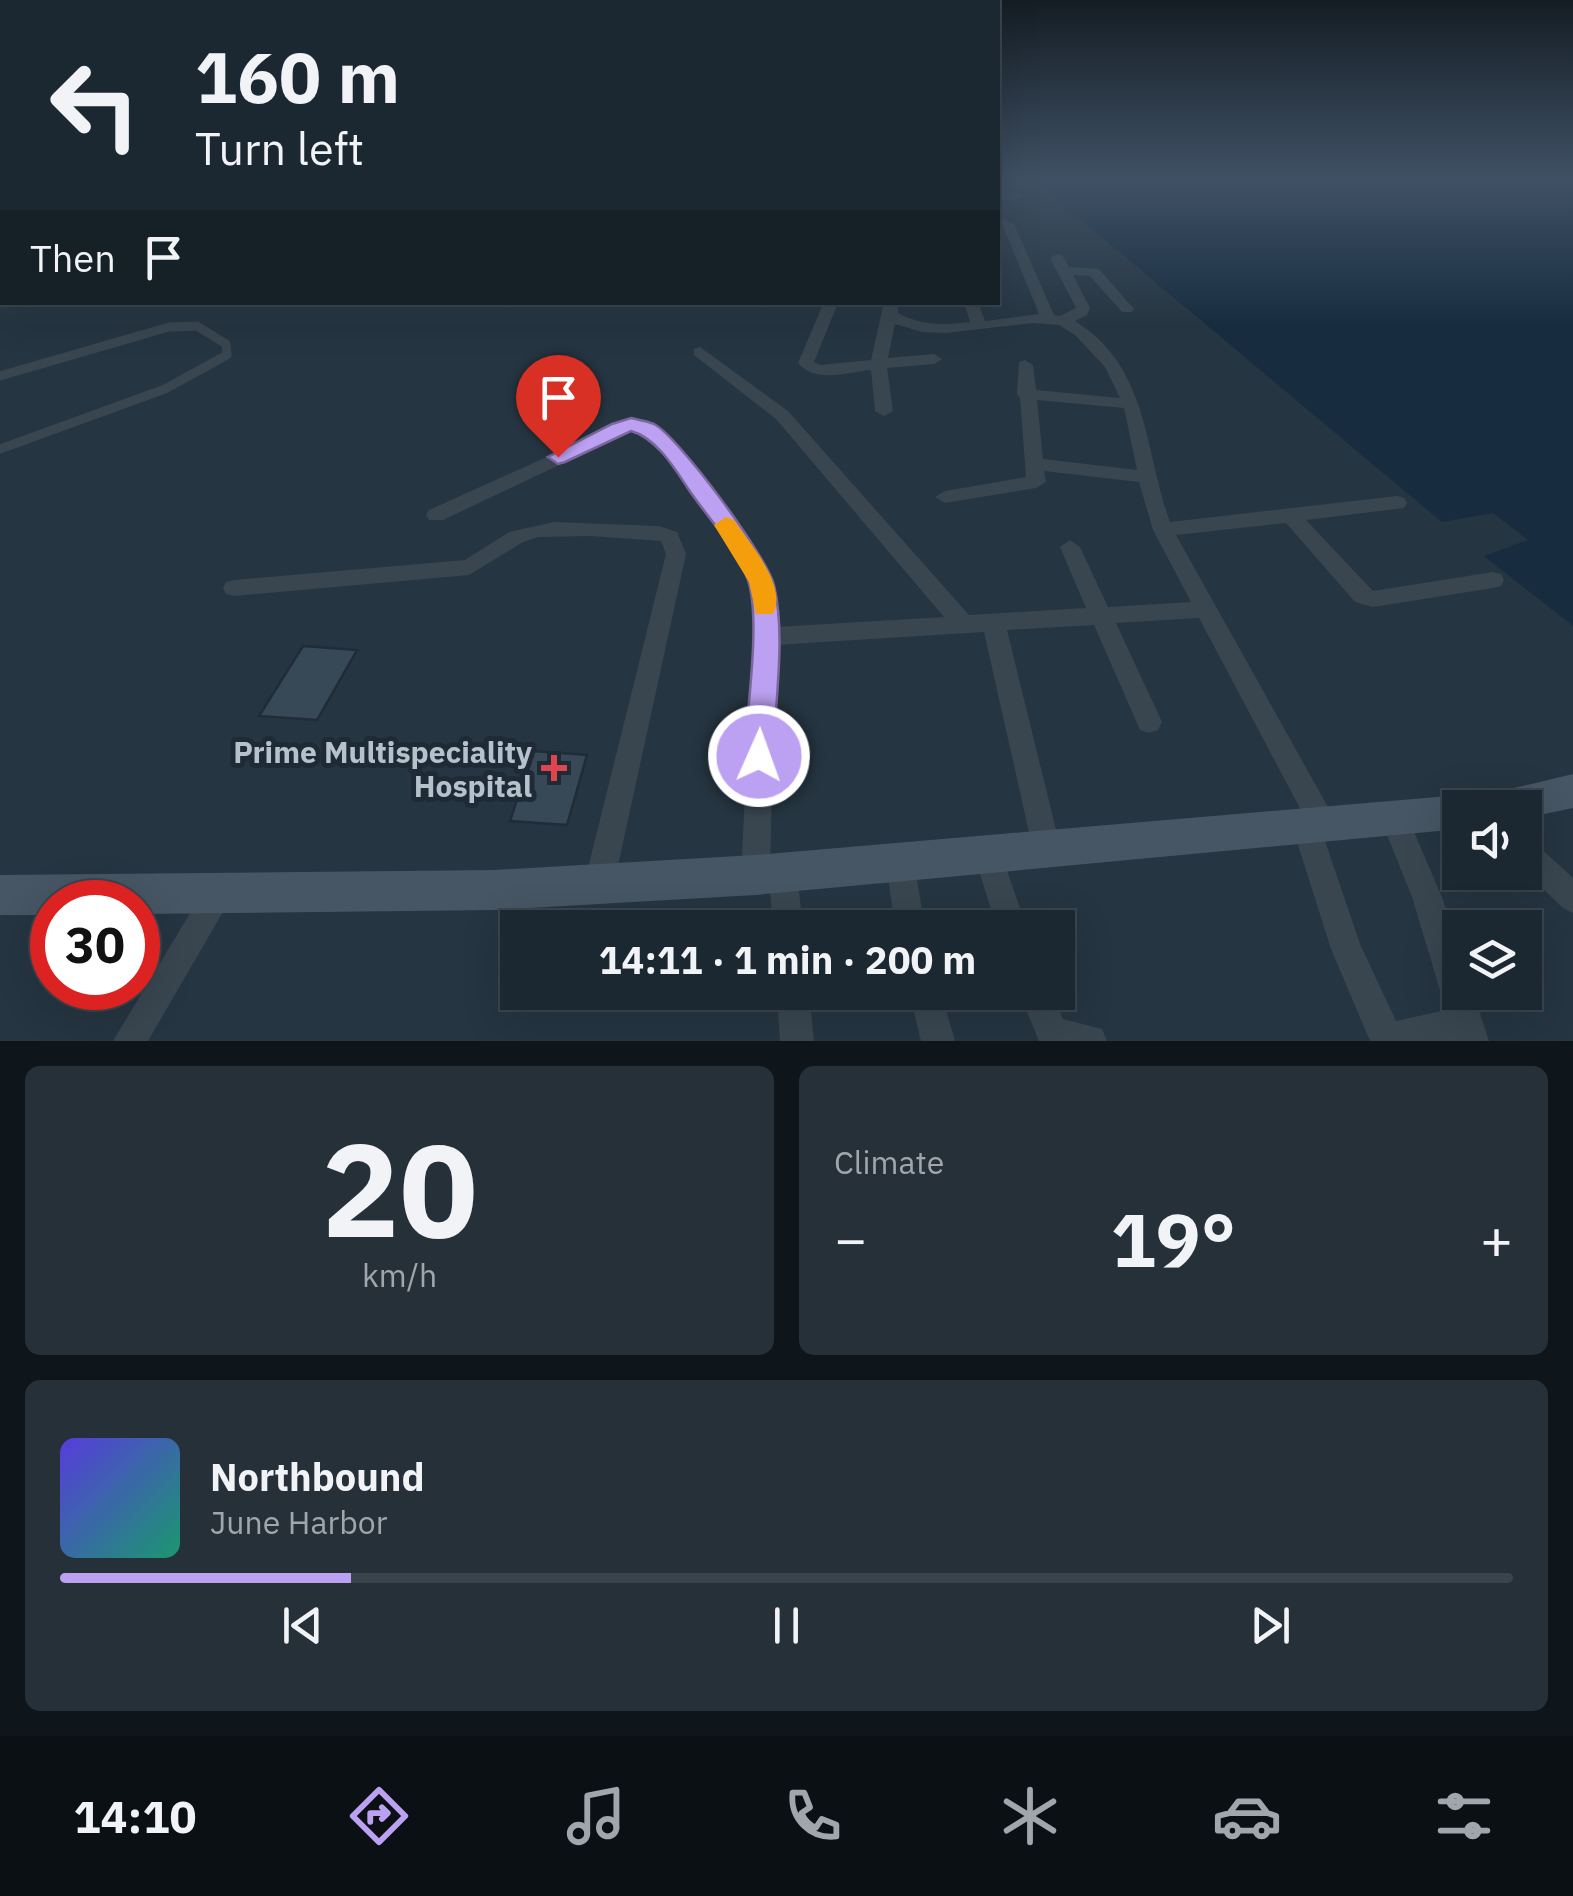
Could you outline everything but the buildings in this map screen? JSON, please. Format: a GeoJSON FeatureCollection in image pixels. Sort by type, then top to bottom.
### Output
{"type":"FeatureCollection","features":[{"type":"Feature","properties":{"kind":"street"},"geometry":{"type":"LineString","coordinates":[[1010,229],[1055,320],[1073,326],[1115,366],[1134,404],[1146,477],[1163,530],[1315,826],[1346,949],[1387,1040],[1468,1032],[1427,897],[1395,820]]}},
{"type":"Feature","properties":{"kind":"street"},"geometry":{"type":"LineString","coordinates":[[884,411],[879,367],[891,309],[909,324],[928,328],[1055,320],[1082,312],[1060,264],[1094,272],[1126,309]]}},
{"type":"Feature","properties":{"kind":"street"},"geometry":{"type":"LineString","coordinates":[[831,305],[806,365],[831,372],[846,367],[934,359]]}},
{"type":"Feature","properties":{"kind":"street"},"geometry":{"type":"LineString","coordinates":[[972,305],[979,326]]}},
{"type":"Feature","properties":{"kind":"street"},"geometry":{"type":"LineString","coordinates":[[700,352],[782,416],[964,625]]}},
{"type":"Feature","properties":{"kind":"street"},"geometry":{"type":"LineString","coordinates":[[945,497],[1036,482],[1025,365]]}},
{"type":"Feature","properties":{"kind":"street"},"geometry":{"type":"LineString","coordinates":[[1025,394],[1134,404]]}},
{"type":"Feature","properties":{"kind":"street"},"geometry":{"type":"LineString","coordinates":[[436,515],[619,428],[640,426],[676,456],[749,558],[761,582],[765,611],[762,637],[769,874],[782,910]]}},
{"type":"Feature","properties":{"kind":"street"},"geometry":{"type":"LineString","coordinates":[[1034,464],[1146,477]]}},
{"type":"Feature","properties":{"kind":"street"},"geometry":{"type":"LineString","coordinates":[[1163,530],[1397,503]]}},
{"type":"Feature","properties":{"kind":"street"},"geometry":{"type":"LineString","coordinates":[[1291,516],[1362,596],[1374,599],[1493,580]]}},
{"type":"Feature","properties":{"kind":"street"},"geometry":{"type":"LineString","coordinates":[[234,588],[469,567],[486,560],[509,540],[545,530],[659,533],[670,537],[676,554],[599,884]]}},
{"type":"Feature","properties":{"kind":"street"},"geometry":{"type":"LineString","coordinates":[[1070,547],[1149,722]]}},
{"type":"Feature","properties":{"kind":"street"},"geometry":{"type":"LineString","coordinates":[[762,637],[1206,608]]}},
{"type":"Feature","properties":{"kind":"street"},"geometry":{"type":"LineString","coordinates":[[994,624],[1047,850]]}},
{"type":"Feature","properties":{"kind":"street"},"geometry":{"type":"LineString","coordinates":[[1542,798],[1573,791]]}},
{"type":"Feature","properties":{"kind":"street"},"geometry":{"type":"LineString","coordinates":[[0,895],[494,890],[769,874],[1442,814]]}},
{"type":"Feature","properties":{"kind":"street"},"geometry":{"type":"LineString","coordinates":[[988,855],[1006,910]]}},
{"type":"Feature","properties":{"kind":"street"},"geometry":{"type":"LineString","coordinates":[[900,862],[907,910]]}},
{"type":"Feature","properties":{"kind":"street"},"geometry":{"type":"LineString","coordinates":[[1542,869],[1573,898]]}},
{"type":"Feature","properties":{"kind":"street"},"geometry":{"type":"LineString","coordinates":[[130,1041],[217,895]]}},
{"type":"Feature","properties":{"kind":"street"},"geometry":{"type":"LineString","coordinates":[[794,1010],[797,1041]]}},
{"type":"Feature","properties":{"kind":"street"},"geometry":{"type":"LineString","coordinates":[[930,1010],[938,1041]]}},
{"type":"Feature","properties":{"kind":"street"},"geometry":{"type":"LineString","coordinates":[[1041,1010],[1050,1032],[1059,1038],[1090,1041]]}},
{"type":"Feature","properties":{"kind":"lane"},"geometry":{"type":"LineString","coordinates":[[0,376],[170,327],[197,326],[226,344],[227,356],[165,388],[0,449]]}},
{"type":"Feature","properties":{"kind":"water"},"geometry":{"type":"Polygon","coordinates":[[[1091,229],[1573,229],[1573,626],[1484,556],[1528,540],[1493,513],[1442,522],[1091,229]]]}},
{"type":"Feature","properties":{"kind":"slow traffic"},"geometry":{"type":"LineString","coordinates":[[726,525],[761,582],[765,607]]}},
{"type":"Feature","properties":{"kind":"place","name":"Prime Multispeciality Hospital"},"geometry":{"type":"Point","coordinates":[554,768]}},
{"type":"Feature","properties":{"kind":"route"},"geometry":{"type":"LineString","coordinates":[[558,457],[631,424],[648,429],[676,456],[749,558],[761,582],[765,611],[759,756]]}}]}
